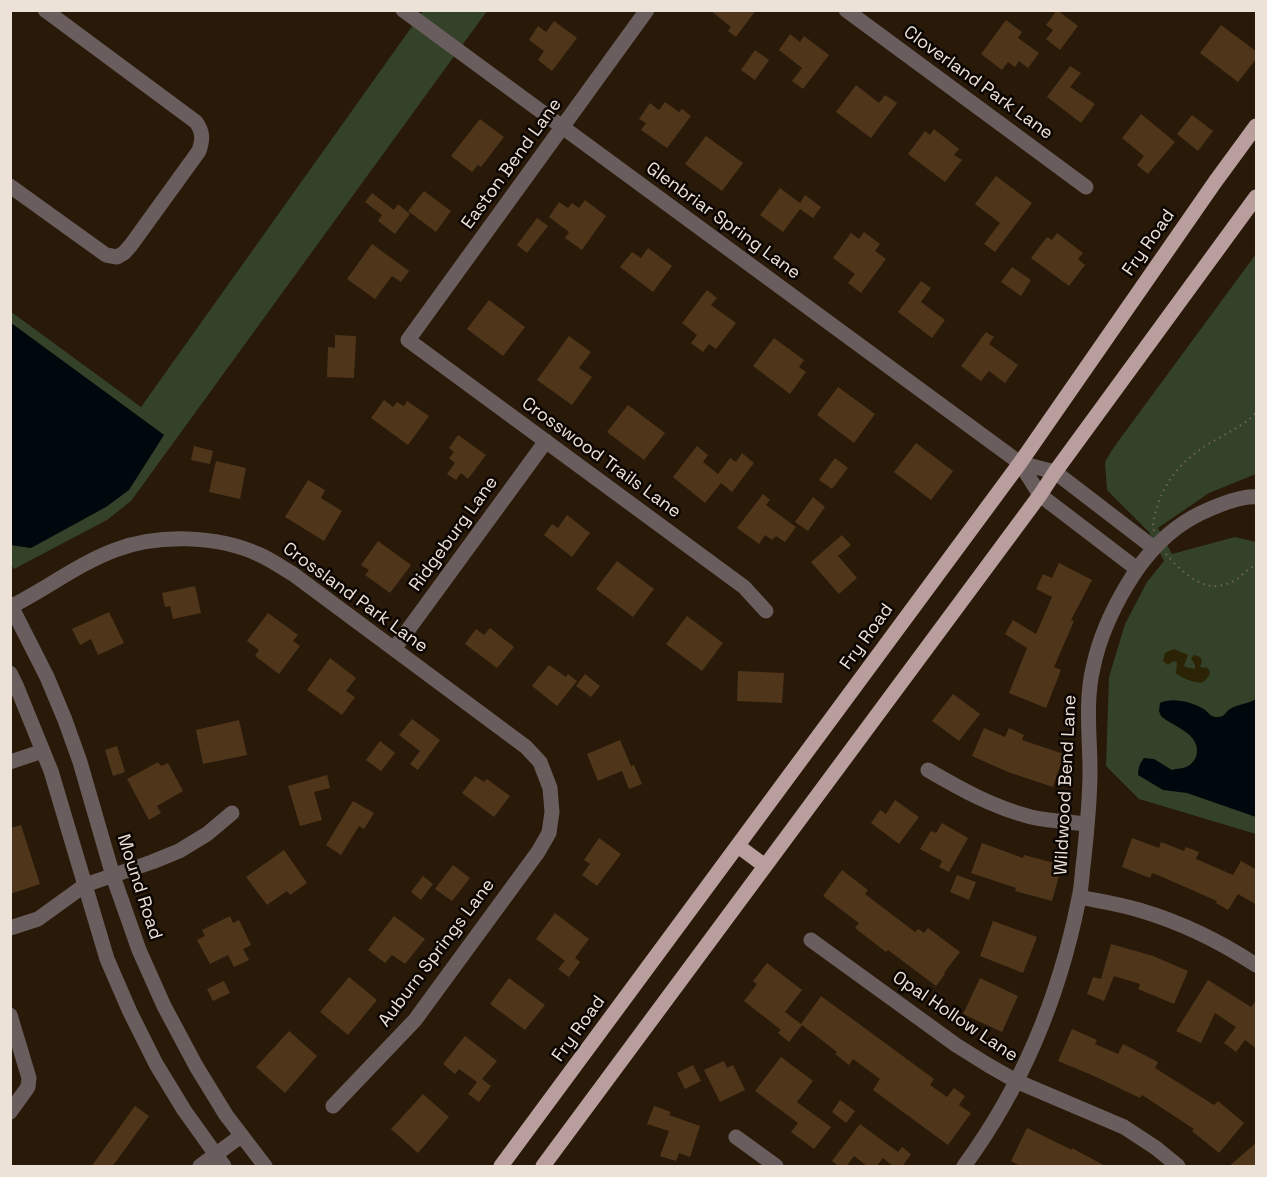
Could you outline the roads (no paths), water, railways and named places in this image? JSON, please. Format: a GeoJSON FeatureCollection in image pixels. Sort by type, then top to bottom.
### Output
{"type":"FeatureCollection","features":[{"type":"Feature","properties":{"kind":"main road","name":"Fry Road"},"geometry":{"type":"LineString","coordinates":[[501,1167],[1020,463],[1215,182],[1257,126]]}},
{"type":"Feature","properties":{"kind":"main road"},"geometry":{"type":"LineString","coordinates":[[543,1167],[1040,495],[1257,197]]}},
{"type":"Feature","properties":{"kind":"main road"},"geometry":{"type":"LineString","coordinates":[[738,846],[765,866]]}},
{"type":"Feature","properties":{"kind":"street"},"geometry":{"type":"LineString","coordinates":[[10,186],[106,255],[117,257],[131,245],[199,151],[202,138],[201,130],[196,122],[45,10]]}},
{"type":"Feature","properties":{"kind":"street","name":"Glenbriar Spring Lane"},"geometry":{"type":"LineString","coordinates":[[403,10],[1020,463]]}},
{"type":"Feature","properties":{"kind":"street","name":"Easton Bend Lane"},"geometry":{"type":"LineString","coordinates":[[408,340],[647,10]]}},
{"type":"Feature","properties":{"kind":"street","name":"Cloverland Park Lane"},"geometry":{"type":"LineString","coordinates":[[846,10],[1086,187]]}},
{"type":"Feature","properties":{"kind":"street","name":"Crosswood Trails Lane"},"geometry":{"type":"LineString","coordinates":[[408,340],[744,587],[766,611]]}},
{"type":"Feature","properties":{"kind":"street","name":"Ridgeburg Lane"},"geometry":{"type":"LineString","coordinates":[[394,649],[546,441]]}},
{"type":"Feature","properties":{"kind":"street"},"geometry":{"type":"LineString","coordinates":[[1020,463],[1055,472],[1156,546]]}},
{"type":"Feature","properties":{"kind":"street"},"geometry":{"type":"LineString","coordinates":[[1020,463],[1040,495],[1137,569]]}},
{"type":"Feature","properties":{"kind":"street","name":"Wildwood Bend Lane"},"geometry":{"type":"LineString","coordinates":[[964,1167],[990,1128],[1032,1049],[1050,1005],[1065,957],[1080,897],[1088,824],[1090,774],[1088,709],[1092,669],[1102,635],[1117,602],[1137,569],[1173,530],[1196,515],[1221,505],[1251,496],[1257,497]]}},
{"type":"Feature","properties":{"kind":"street","name":"Crossland Park Lane"},"geometry":{"type":"LineString","coordinates":[[11,606],[87,563],[115,550],[154,540],[192,539],[228,544],[257,554],[293,574],[526,747],[540,762],[550,789],[552,812]]}},
{"type":"Feature","properties":{"kind":"street","name":"Mound Road"},"geometry":{"type":"LineString","coordinates":[[11,606],[47,677],[65,720],[80,762],[113,876],[139,950],[164,1006],[196,1066],[241,1136],[265,1167]]}},
{"type":"Feature","properties":{"kind":"street"},"geometry":{"type":"LineString","coordinates":[[10,673],[51,771],[107,960],[156,1064],[184,1110],[220,1160]]}},
{"type":"Feature","properties":{"kind":"street"},"geometry":{"type":"LineString","coordinates":[[10,762],[43,751]]}},
{"type":"Feature","properties":{"kind":"street"},"geometry":{"type":"LineString","coordinates":[[928,770],[966,793],[1000,807],[1033,817],[1088,824]]}},
{"type":"Feature","properties":{"kind":"street","name":"Auburn Springs Lane"},"geometry":{"type":"LineString","coordinates":[[333,1106],[415,1020],[538,852],[549,832],[552,812]]}},
{"type":"Feature","properties":{"kind":"street"},"geometry":{"type":"LineString","coordinates":[[10,928],[38,919],[85,885],[152,862],[179,850],[207,834],[232,813]]}},
{"type":"Feature","properties":{"kind":"street"},"geometry":{"type":"LineString","coordinates":[[1080,897],[1139,910],[1181,926],[1233,950],[1257,965]]}},
{"type":"Feature","properties":{"kind":"street","name":"Opal Hollow Lane"},"geometry":{"type":"LineString","coordinates":[[811,940],[956,1045],[1016,1081],[1124,1127],[1156,1148],[1178,1167]]}},
{"type":"Feature","properties":{"kind":"street"},"geometry":{"type":"LineString","coordinates":[[10,1015],[29,1078],[28,1087],[10,1112]]}},
{"type":"Feature","properties":{"kind":"street"},"geometry":{"type":"LineString","coordinates":[[201,1167],[220,1160],[241,1136]]}},
{"type":"Feature","properties":{"kind":"street"},"geometry":{"type":"LineString","coordinates":[[736,1137],[776,1167]]}}]}
